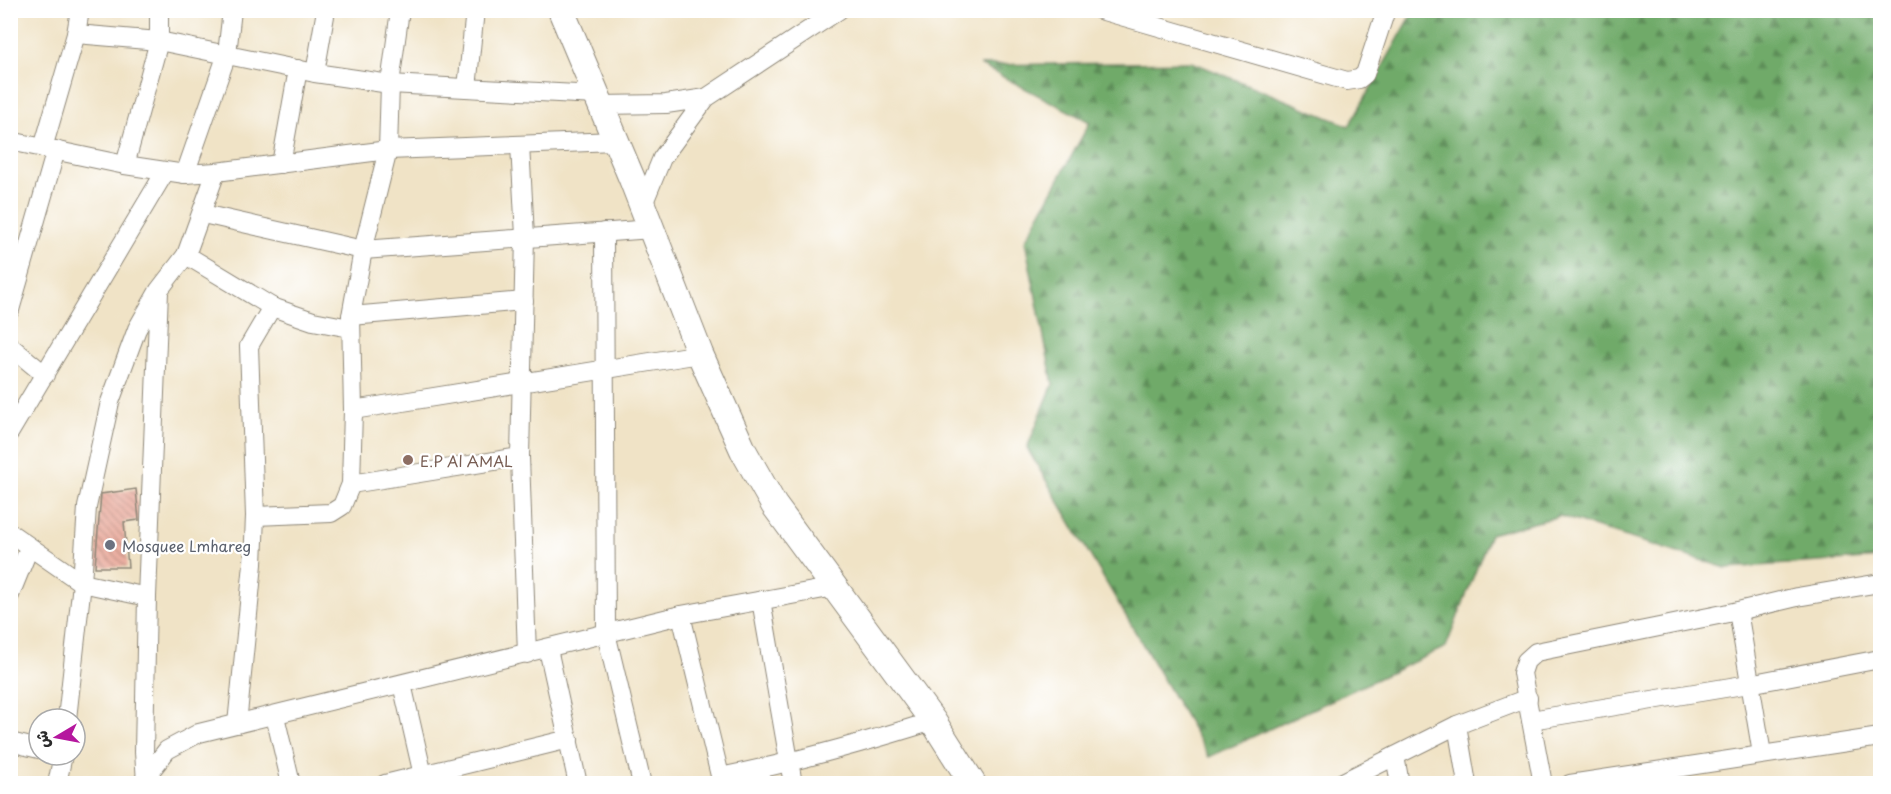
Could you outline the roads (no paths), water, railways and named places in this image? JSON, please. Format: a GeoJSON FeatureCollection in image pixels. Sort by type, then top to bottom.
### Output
{"type":"FeatureCollection","features":[{"type":"Feature","properties":{"kind":"main road"},"geometry":{"type":"LineString","coordinates":[[561,10],[647,218],[700,354],[758,476],[780,513],[933,721],[973,783]]}},
{"type":"Feature","properties":{"kind":"street"},"geometry":{"type":"LineString","coordinates":[[10,310],[80,10]]}},
{"type":"Feature","properties":{"kind":"street"},"geometry":{"type":"LineString","coordinates":[[125,165],[159,41],[159,10]]}},
{"type":"Feature","properties":{"kind":"street"},"geometry":{"type":"LineString","coordinates":[[184,174],[227,54],[232,10]]}},
{"type":"Feature","properties":{"kind":"street"},"geometry":{"type":"LineString","coordinates":[[281,164],[326,10]]}},
{"type":"Feature","properties":{"kind":"street"},"geometry":{"type":"LineString","coordinates":[[255,516],[331,513],[342,506],[351,484],[354,410],[350,322],[363,250],[388,150],[390,84],[400,10]]}},
{"type":"Feature","properties":{"kind":"street"},"geometry":{"type":"LineString","coordinates":[[467,88],[475,10]]}},
{"type":"Feature","properties":{"kind":"street"},"geometry":{"type":"LineString","coordinates":[[203,214],[363,250],[525,236],[604,232],[647,218],[662,158],[706,98],[839,10]]}},
{"type":"Feature","properties":{"kind":"street"},"geometry":{"type":"LineString","coordinates":[[1100,10],[1347,81],[1359,79],[1365,74],[1386,10]]}},
{"type":"Feature","properties":{"kind":"street"},"geometry":{"type":"LineString","coordinates":[[76,34],[159,41],[307,71],[390,84],[666,104],[706,98]]}},
{"type":"Feature","properties":{"kind":"street"},"geometry":{"type":"LineString","coordinates":[[10,141],[125,165],[184,174],[388,150],[615,141]]}},
{"type":"Feature","properties":{"kind":"street"},"geometry":{"type":"LineString","coordinates":[[520,145],[525,236],[520,456],[527,654]]}},
{"type":"Feature","properties":{"kind":"street"},"geometry":{"type":"LineString","coordinates":[[10,432],[165,172]]}},
{"type":"Feature","properties":{"kind":"street"},"geometry":{"type":"LineString","coordinates":[[68,707],[82,583],[87,507],[110,402],[126,352],[159,290],[186,255],[203,214],[216,172]]}},
{"type":"Feature","properties":{"kind":"street"},"geometry":{"type":"LineString","coordinates":[[604,232],[606,633],[642,783]]}},
{"type":"Feature","properties":{"kind":"street"},"geometry":{"type":"LineString","coordinates":[[186,255],[272,307],[312,321],[350,322],[524,301]]}},
{"type":"Feature","properties":{"kind":"street"},"geometry":{"type":"LineString","coordinates":[[146,781],[147,597],[159,290]]}},
{"type":"Feature","properties":{"kind":"street"},"geometry":{"type":"LineString","coordinates":[[237,724],[253,564],[255,516],[249,346],[272,307]]}},
{"type":"Feature","properties":{"kind":"street"},"geometry":{"type":"LineString","coordinates":[[10,346],[45,375]]}},
{"type":"Feature","properties":{"kind":"street"},"geometry":{"type":"LineString","coordinates":[[354,410],[700,354]]}},
{"type":"Feature","properties":{"kind":"street"},"geometry":{"type":"LineString","coordinates":[[351,484],[520,456]]}},
{"type":"Feature","properties":{"kind":"street"},"geometry":{"type":"LineString","coordinates":[[10,533],[82,583],[147,597]]}},
{"type":"Feature","properties":{"kind":"street"},"geometry":{"type":"LineString","coordinates":[[10,595],[29,548]]}},
{"type":"Feature","properties":{"kind":"street"},"geometry":{"type":"LineString","coordinates":[[1543,783],[1522,673],[1527,661],[1536,651],[1797,597],[1881,583]]}},
{"type":"Feature","properties":{"kind":"street"},"geometry":{"type":"LineString","coordinates":[[146,781],[167,750],[199,733],[681,615],[835,586]]}},
{"type":"Feature","properties":{"kind":"street"},"geometry":{"type":"LineString","coordinates":[[761,600],[787,764],[793,783]]}},
{"type":"Feature","properties":{"kind":"street"},"geometry":{"type":"LineString","coordinates":[[1738,611],[1762,754]]}},
{"type":"Feature","properties":{"kind":"street"},"geometry":{"type":"LineString","coordinates":[[681,615],[721,780],[787,764],[933,721]]}},
{"type":"Feature","properties":{"kind":"street"},"geometry":{"type":"LineString","coordinates":[[548,649],[578,783]]}},
{"type":"Feature","properties":{"kind":"street"},"geometry":{"type":"LineString","coordinates":[[1531,720],[1749,684],[1881,659]]}},
{"type":"Feature","properties":{"kind":"street"},"geometry":{"type":"LineString","coordinates":[[402,684],[424,779]]}},
{"type":"Feature","properties":{"kind":"street"},"geometry":{"type":"LineString","coordinates":[[1339,783],[1456,725],[1528,698]]}},
{"type":"Feature","properties":{"kind":"street"},"geometry":{"type":"LineString","coordinates":[[275,716],[291,783]]}},
{"type":"Feature","properties":{"kind":"street"},"geometry":{"type":"LineString","coordinates":[[1456,725],[1467,783]]}},
{"type":"Feature","properties":{"kind":"street"},"geometry":{"type":"LineString","coordinates":[[1570,783],[1881,737]]}},
{"type":"Feature","properties":{"kind":"street"},"geometry":{"type":"LineString","coordinates":[[386,783],[424,779],[569,739]]}},
{"type":"Feature","properties":{"kind":"street"},"geometry":{"type":"LineString","coordinates":[[10,742],[27,746]]}},
{"type":"Feature","properties":{"kind":"street"},"geometry":{"type":"LineString","coordinates":[[1395,756],[1400,783]]}},
{"type":"Feature","properties":{"kind":"street"},"geometry":{"type":"LineString","coordinates":[[57,783],[60,767]]}},
{"type":"Feature","properties":{"kind":"place","name":"E.P Al AMAL"},"geometry":{"type":"Point","coordinates":[408,460]}},
{"type":"Feature","properties":{"kind":"place","name":"Mosquee Lmhareg"},"geometry":{"type":"Point","coordinates":[110,545]}}]}
